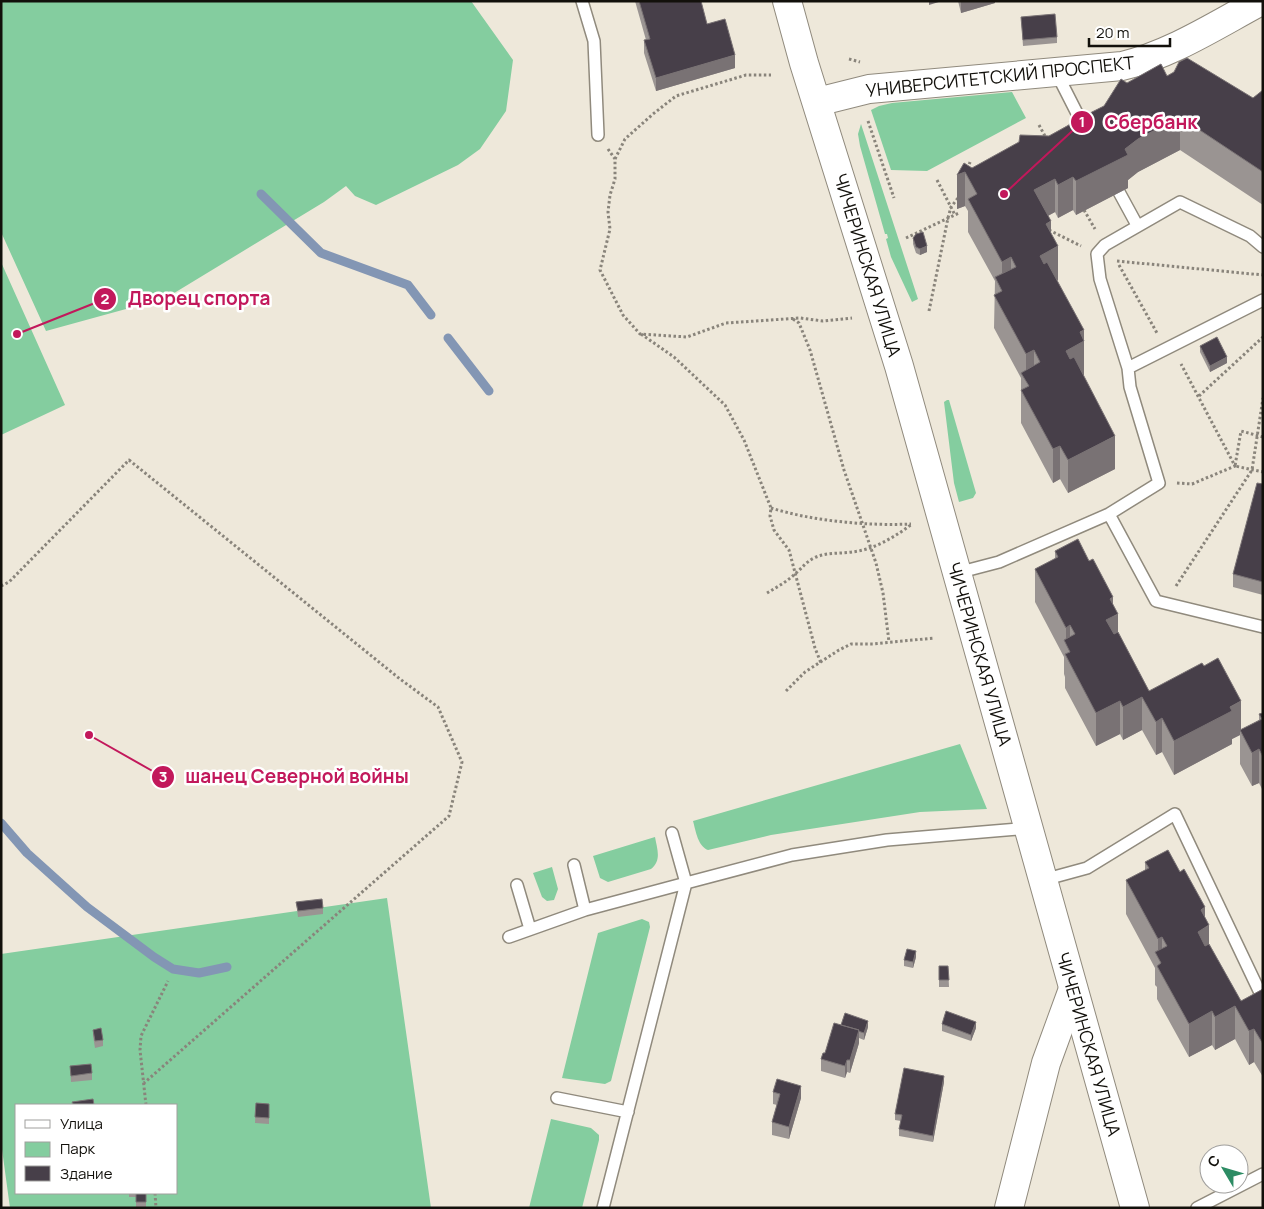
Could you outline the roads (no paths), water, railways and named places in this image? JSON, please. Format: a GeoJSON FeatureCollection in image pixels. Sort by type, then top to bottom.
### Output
{"type":"FeatureCollection","features":[{"type":"Feature","properties":{"kind":"main road","name":"ЧИЧЕРИНСКАЯ УЛИЦА"},"geometry":{"type":"LineString","coordinates":[[787,1],[899,366],[1135,1208]]}},
{"type":"Feature","properties":{"kind":"main road","name":"УНИВЕРСИТЕТСКИЙ ПРОСПЕКТ"},"geometry":{"type":"LineString","coordinates":[[817,102],[869,89],[1113,67],[1148,59],[1261,1]]}},
{"type":"Feature","properties":{"kind":"main road"},"geometry":{"type":"LineString","coordinates":[[1009,1208],[1046,1063],[1073,989]]}},
{"type":"Feature","properties":{"kind":"lane"},"geometry":{"type":"LineString","coordinates":[[582,1],[594,41],[598,135]]}},
{"type":"Feature","properties":{"kind":"lane"},"geometry":{"type":"LineString","coordinates":[[1056,72],[1089,137]]}},
{"type":"Feature","properties":{"kind":"lane"},"geometry":{"type":"LineString","coordinates":[[1119,192],[1137,225]]}},
{"type":"Feature","properties":{"kind":"lane"},"geometry":{"type":"LineString","coordinates":[[957,573],[999,562],[1109,514],[1159,483],[1130,388],[1128,368],[1100,279],[1097,254],[1104,245],[1180,202],[1250,236],[1263,247]]}},
{"type":"Feature","properties":{"kind":"lane"},"geometry":{"type":"LineString","coordinates":[[1128,368],[1263,300]]}},
{"type":"Feature","properties":{"kind":"lane"},"geometry":{"type":"LineString","coordinates":[[1109,514],[1156,601],[1263,627]]}},
{"type":"Feature","properties":{"kind":"lane"},"geometry":{"type":"LineString","coordinates":[[1043,880],[1087,868],[1175,814],[1263,1000]]}},
{"type":"Feature","properties":{"kind":"lane"},"geometry":{"type":"LineString","coordinates":[[509,937],[585,910],[792,855],[887,840],[1028,828]]}},
{"type":"Feature","properties":{"kind":"lane"},"geometry":{"type":"LineString","coordinates":[[603,1208],[686,883],[672,833]]}},
{"type":"Feature","properties":{"kind":"lane"},"geometry":{"type":"LineString","coordinates":[[574,865],[585,910]]}},
{"type":"Feature","properties":{"kind":"lane"},"geometry":{"type":"LineString","coordinates":[[517,885],[530,929]]}},
{"type":"Feature","properties":{"kind":"lane"},"geometry":{"type":"LineString","coordinates":[[557,1098],[628,1112]]}},
{"type":"Feature","properties":{"kind":"lane"},"geometry":{"type":"LineString","coordinates":[[1197,1208],[1263,1174]]}},
{"type":"Feature","properties":{"kind":"waterway"},"geometry":{"type":"LineString","coordinates":[[261,194],[321,253],[408,285],[431,315]]}},
{"type":"Feature","properties":{"kind":"waterway"},"geometry":{"type":"LineString","coordinates":[[448,338],[489,391]]}},
{"type":"Feature","properties":{"kind":"waterway"},"geometry":{"type":"LineString","coordinates":[[1,823],[27,853],[87,907],[154,957],[173,969],[199,973],[227,967]]}},
{"type":"Feature","properties":{"kind":"place","name":"Сбербанк"},"geometry":{"type":"Point","coordinates":[1004,194]}},
{"type":"Feature","properties":{"kind":"place","name":"Дворец спорта"},"geometry":{"type":"Point","coordinates":[17,334]}},
{"type":"Feature","properties":{"kind":"place","name":"шанец Северной войны"},"geometry":{"type":"Point","coordinates":[89,735]}}]}
